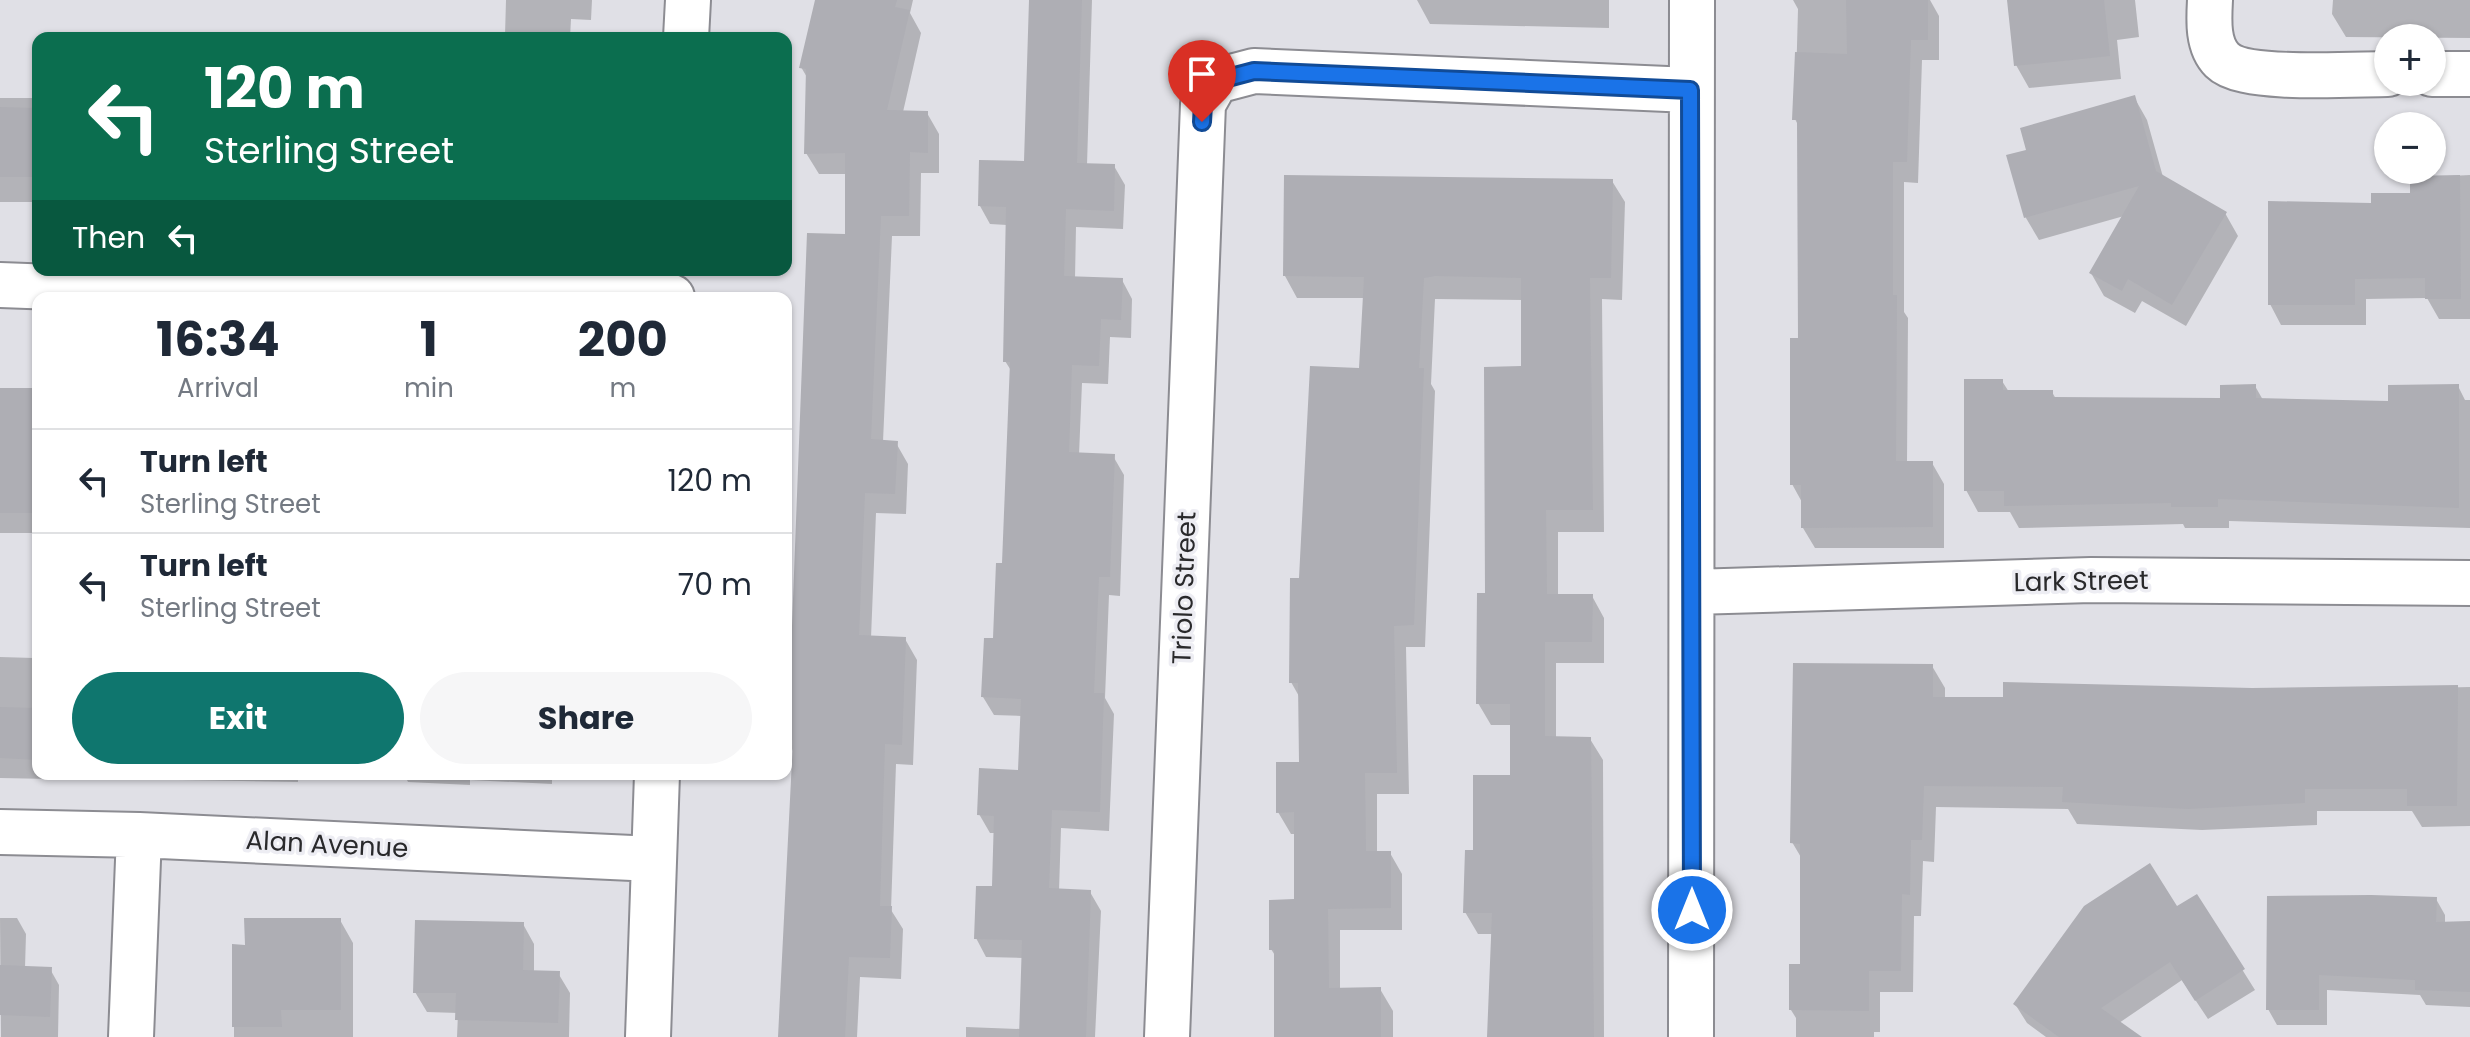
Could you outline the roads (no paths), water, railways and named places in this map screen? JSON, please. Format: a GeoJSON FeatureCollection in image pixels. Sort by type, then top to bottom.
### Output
{"type":"FeatureCollection","features":[{"type":"Feature","properties":{"kind":"street"},"geometry":{"type":"LineString","coordinates":[[686,32],[688,0]]}},
{"type":"Feature","properties":{"kind":"street"},"geometry":{"type":"LineString","coordinates":[[1691,1037],[1692,0]]}},
{"type":"Feature","properties":{"kind":"street"},"geometry":{"type":"LineString","coordinates":[[2210,0],[2209,32],[2222,60],[2250,74],[2374,74]]}},
{"type":"Feature","properties":{"kind":"street","name":"Triolo Street"},"geometry":{"type":"LineString","coordinates":[[1167,1037],[1203,104],[1216,81],[1254,71],[1690,90]]}},
{"type":"Feature","properties":{"kind":"street"},"geometry":{"type":"LineString","coordinates":[[2446,74],[2470,74]]}},
{"type":"Feature","properties":{"kind":"street"},"geometry":{"type":"LineString","coordinates":[[0,285],[188,292]]}},
{"type":"Feature","properties":{"kind":"street"},"geometry":{"type":"LineString","coordinates":[[436,292],[656,291],[673,288]]}},
{"type":"Feature","properties":{"kind":"street","name":"Lark Street"},"geometry":{"type":"LineString","coordinates":[[1693,592],[2091,580],[2470,583]]}},
{"type":"Feature","properties":{"kind":"street"},"geometry":{"type":"LineString","coordinates":[[648,1037],[657,780]]}},
{"type":"Feature","properties":{"kind":"street","name":"Alan Avenue"},"geometry":{"type":"LineString","coordinates":[[0,832],[139,835],[654,859]]}},
{"type":"Feature","properties":{"kind":"street"},"geometry":{"type":"LineString","coordinates":[[131,1037],[139,835]]}}]}
